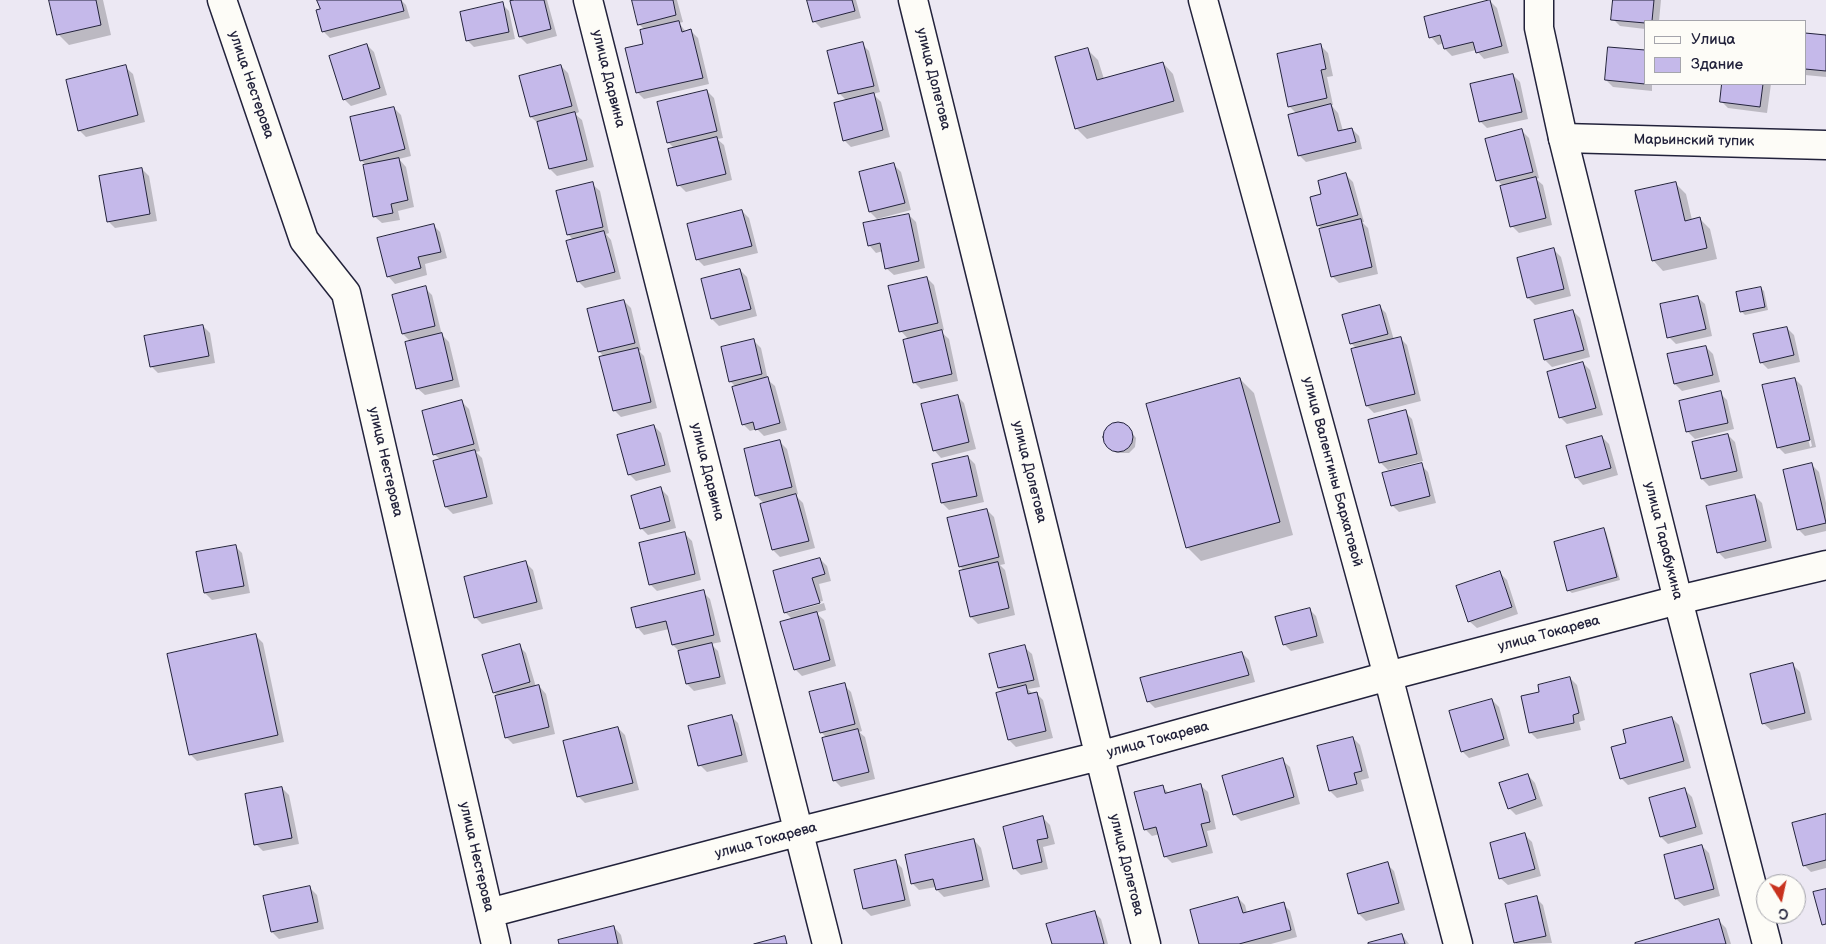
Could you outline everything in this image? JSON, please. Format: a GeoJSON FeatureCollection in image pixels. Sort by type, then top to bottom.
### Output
{"type":"FeatureCollection","features":[{"type":"Feature","properties":{"kind":"street","name":"улица Нестерова"},"geometry":{"type":"LineString","coordinates":[[222,0],[304,240],[346,293],[496,944]]}},
{"type":"Feature","properties":{"kind":"street","name":"улица Дарвина"},"geometry":{"type":"LineString","coordinates":[[588,0],[826,944]]}},
{"type":"Feature","properties":{"kind":"street","name":"улица Долетова"},"geometry":{"type":"LineString","coordinates":[[913,0],[1146,944]]}},
{"type":"Feature","properties":{"kind":"street","name":"улица Валентины Бархатовой"},"geometry":{"type":"LineString","coordinates":[[1203,0],[1388,676],[1458,944]]}},
{"type":"Feature","properties":{"kind":"street","name":"улица Тарабукина"},"geometry":{"type":"LineString","coordinates":[[1539,0],[1539,28],[1563,138],[1678,600],[1767,944]]}},
{"type":"Feature","properties":{"kind":"street","name":"Марьинский тупик"},"geometry":{"type":"LineString","coordinates":[[1563,138],[1826,145]]}},
{"type":"Feature","properties":{"kind":"street","name":"улица Токарева"},"geometry":{"type":"LineString","coordinates":[[489,913],[797,832],[1099,756],[1388,676],[1678,600],[1826,564]]}},
{"type":"Feature","properties":{"kind":"building"},"geometry":{"type":"Polygon","coordinates":[[[49,0],[96,0],[101,25],[57,35],[49,0]]]}},
{"type":"Feature","properties":{"kind":"building"},"geometry":{"type":"Polygon","coordinates":[[[317,0],[401,0],[404,11],[322,32],[316,10],[320,9],[317,0]]]}},
{"type":"Feature","properties":{"kind":"building"},"geometry":{"type":"Polygon","coordinates":[[[544,0],[551,29],[519,37],[510,1],[544,0]]]}},
{"type":"Feature","properties":{"kind":"building"},"geometry":{"type":"Polygon","coordinates":[[[632,0],[673,0],[676,15],[638,25],[632,0]]]}},
{"type":"Feature","properties":{"kind":"building"},"geometry":{"type":"Polygon","coordinates":[[[807,0],[852,0],[855,11],[813,22],[807,0]]]}},
{"type":"Feature","properties":{"kind":"building"},"geometry":{"type":"Polygon","coordinates":[[[1490,0],[1502,46],[1476,53],[1473,42],[1444,49],[1440,35],[1429,38],[1424,17],[1490,0]]]}},
{"type":"Feature","properties":{"kind":"building"},"geometry":{"type":"Polygon","coordinates":[[[1613,0],[1654,0],[1652,20],[1644,20],[1644,23],[1611,20],[1613,0]]]}},
{"type":"Feature","properties":{"kind":"building"},"geometry":{"type":"Polygon","coordinates":[[[503,2],[509,32],[466,41],[460,12],[503,2]]]}},
{"type":"Feature","properties":{"kind":"building"},"geometry":{"type":"Polygon","coordinates":[[[679,21],[682,32],[691,29],[703,78],[636,93],[625,48],[643,44],[640,30],[679,21]]]}},
{"type":"Feature","properties":{"kind":"building"},"geometry":{"type":"Polygon","coordinates":[[[1806,33],[1826,35],[1826,71],[1806,69],[1806,33]]]}},
{"type":"Feature","properties":{"kind":"building"},"geometry":{"type":"Polygon","coordinates":[[[863,42],[874,86],[838,94],[827,51],[863,42]]]}},
{"type":"Feature","properties":{"kind":"building"},"geometry":{"type":"Polygon","coordinates":[[[367,44],[380,88],[343,100],[329,56],[367,44]]]}},
{"type":"Feature","properties":{"kind":"building"},"geometry":{"type":"Polygon","coordinates":[[[1321,44],[1326,69],[1321,70],[1327,98],[1288,107],[1277,54],[1321,44]]]}},
{"type":"Feature","properties":{"kind":"building"},"geometry":{"type":"Polygon","coordinates":[[[1608,47],[1644,50],[1644,84],[1605,80],[1608,47]]]}},
{"type":"Feature","properties":{"kind":"building"},"geometry":{"type":"Polygon","coordinates":[[[1088,48],[1097,80],[1163,62],[1174,101],[1075,129],[1055,57],[1088,48]]]}},
{"type":"Feature","properties":{"kind":"building"},"geometry":{"type":"Polygon","coordinates":[[[126,65],[138,115],[78,131],[66,80],[126,65]]]}},
{"type":"Feature","properties":{"kind":"building"},"geometry":{"type":"Polygon","coordinates":[[[561,65],[572,106],[530,117],[519,76],[561,65]]]}},
{"type":"Feature","properties":{"kind":"building"},"geometry":{"type":"Polygon","coordinates":[[[1513,74],[1522,112],[1479,122],[1470,84],[1513,74]]]}},
{"type":"Feature","properties":{"kind":"building"},"geometry":{"type":"Polygon","coordinates":[[[1722,85],[1763,85],[1760,107],[1720,102],[1722,85]]]}},
{"type":"Feature","properties":{"kind":"building"},"geometry":{"type":"Polygon","coordinates":[[[707,90],[717,131],[667,143],[657,102],[707,90]]]}},
{"type":"Feature","properties":{"kind":"building"},"geometry":{"type":"Polygon","coordinates":[[[874,93],[883,130],[843,141],[834,103],[874,93]]]}},
{"type":"Feature","properties":{"kind":"building"},"geometry":{"type":"Polygon","coordinates":[[[1331,104],[1338,131],[1352,128],[1356,142],[1298,156],[1288,115],[1331,104]]]}},
{"type":"Feature","properties":{"kind":"building"},"geometry":{"type":"Polygon","coordinates":[[[394,107],[405,149],[360,161],[350,117],[394,107]]]}},
{"type":"Feature","properties":{"kind":"building"},"geometry":{"type":"Polygon","coordinates":[[[575,112],[587,160],[549,169],[537,122],[575,112]]]}},
{"type":"Feature","properties":{"kind":"building"},"geometry":{"type":"Polygon","coordinates":[[[1522,129],[1533,172],[1496,181],[1485,139],[1522,129]]]}},
{"type":"Feature","properties":{"kind":"building"},"geometry":{"type":"Polygon","coordinates":[[[717,137],[726,174],[677,186],[668,149],[717,137]]]}},
{"type":"Feature","properties":{"kind":"building"},"geometry":{"type":"Polygon","coordinates":[[[399,158],[408,200],[391,204],[393,213],[373,217],[363,165],[399,158]]]}},
{"type":"Feature","properties":{"kind":"building"},"geometry":{"type":"Polygon","coordinates":[[[894,163],[905,203],[869,212],[859,172],[894,163]]]}},
{"type":"Feature","properties":{"kind":"building"},"geometry":{"type":"Polygon","coordinates":[[[142,168],[150,214],[107,222],[99,176],[142,168]]]}},
{"type":"Feature","properties":{"kind":"building"},"geometry":{"type":"Polygon","coordinates":[[[1346,173],[1358,215],[1317,226],[1310,197],[1321,194],[1318,181],[1346,173]]]}},
{"type":"Feature","properties":{"kind":"building"},"geometry":{"type":"Polygon","coordinates":[[[1536,177],[1546,218],[1510,227],[1500,186],[1536,177]]]}},
{"type":"Feature","properties":{"kind":"building"},"geometry":{"type":"Polygon","coordinates":[[[593,182],[603,227],[567,235],[556,191],[593,182]]]}},
{"type":"Feature","properties":{"kind":"building"},"geometry":{"type":"Polygon","coordinates":[[[1676,182],[1685,221],[1700,217],[1707,248],[1652,261],[1635,191],[1676,182]]]}},
{"type":"Feature","properties":{"kind":"building"},"geometry":{"type":"Polygon","coordinates":[[[742,210],[752,246],[696,260],[687,224],[742,210]]]}},
{"type":"Feature","properties":{"kind":"building"},"geometry":{"type":"Polygon","coordinates":[[[909,214],[919,261],[885,269],[880,243],[868,246],[863,223],[909,214]]]}},
{"type":"Feature","properties":{"kind":"building"},"geometry":{"type":"Polygon","coordinates":[[[1361,219],[1372,267],[1331,277],[1319,229],[1361,219]]]}},
{"type":"Feature","properties":{"kind":"building"},"geometry":{"type":"Polygon","coordinates":[[[434,224],[441,252],[418,257],[421,268],[387,277],[377,238],[434,224]]]}},
{"type":"Feature","properties":{"kind":"building"},"geometry":{"type":"Polygon","coordinates":[[[604,231],[615,272],[577,282],[566,241],[604,231]]]}},
{"type":"Feature","properties":{"kind":"building"},"geometry":{"type":"Polygon","coordinates":[[[1554,248],[1564,289],[1527,298],[1517,258],[1554,248]]]}},
{"type":"Feature","properties":{"kind":"building"},"geometry":{"type":"Polygon","coordinates":[[[740,269],[751,309],[711,319],[701,279],[740,269]]]}},
{"type":"Feature","properties":{"kind":"building"},"geometry":{"type":"Polygon","coordinates":[[[927,277],[938,323],[899,332],[888,286],[927,277]]]}},
{"type":"Feature","properties":{"kind":"building"},"geometry":{"type":"Polygon","coordinates":[[[426,286],[435,326],[402,334],[392,295],[426,286]]]}},
{"type":"Feature","properties":{"kind":"building"},"geometry":{"type":"Polygon","coordinates":[[[1761,287],[1765,307],[1740,312],[1736,292],[1761,287]]]}},
{"type":"Feature","properties":{"kind":"building"},"geometry":{"type":"Polygon","coordinates":[[[1698,296],[1706,329],[1667,338],[1660,304],[1698,296]]]}},
{"type":"Feature","properties":{"kind":"building"},"geometry":{"type":"Polygon","coordinates":[[[624,300],[635,343],[598,352],[587,309],[624,300]]]}},
{"type":"Feature","properties":{"kind":"building"},"geometry":{"type":"Polygon","coordinates":[[[1380,305],[1388,334],[1350,344],[1342,315],[1380,305]]]}},
{"type":"Feature","properties":{"kind":"building"},"geometry":{"type":"Polygon","coordinates":[[[1573,310],[1584,350],[1544,360],[1534,320],[1573,310]]]}},
{"type":"Feature","properties":{"kind":"building"},"geometry":{"type":"Polygon","coordinates":[[[203,325],[209,356],[150,367],[144,336],[203,325]]]}},
{"type":"Feature","properties":{"kind":"building"},"geometry":{"type":"Polygon","coordinates":[[[1787,327],[1794,355],[1760,363],[1753,334],[1787,327]]]}},
{"type":"Feature","properties":{"kind":"building"},"geometry":{"type":"Polygon","coordinates":[[[942,330],[952,374],[913,383],[903,340],[942,330]]]}},
{"type":"Feature","properties":{"kind":"building"},"geometry":{"type":"Polygon","coordinates":[[[442,333],[453,380],[416,389],[405,342],[442,333]]]}},
{"type":"Feature","properties":{"kind":"building"},"geometry":{"type":"Polygon","coordinates":[[[1401,337],[1415,394],[1366,406],[1351,349],[1401,337]]]}},
{"type":"Feature","properties":{"kind":"building"},"geometry":{"type":"Polygon","coordinates":[[[754,339],[762,374],[729,382],[721,347],[754,339]]]}},
{"type":"Feature","properties":{"kind":"building"},"geometry":{"type":"Polygon","coordinates":[[[1706,346],[1713,375],[1674,384],[1667,354],[1706,346]]]}},
{"type":"Feature","properties":{"kind":"building"},"geometry":{"type":"Polygon","coordinates":[[[638,348],[651,402],[613,411],[599,357],[638,348]]]}},
{"type":"Feature","properties":{"kind":"building"},"geometry":{"type":"Polygon","coordinates":[[[1583,362],[1596,408],[1559,418],[1547,372],[1583,362]]]}},
{"type":"Feature","properties":{"kind":"building"},"geometry":{"type":"Polygon","coordinates":[[[768,377],[780,423],[755,430],[753,422],[742,425],[732,387],[768,377]]]}},
{"type":"Feature","properties":{"kind":"building"},"geometry":{"type":"Polygon","coordinates":[[[1240,378],[1280,522],[1186,548],[1146,404],[1240,378]]]}},
{"type":"Feature","properties":{"kind":"building"},"geometry":{"type":"Polygon","coordinates":[[[1795,378],[1810,440],[1777,448],[1762,385],[1795,378]]]}},
{"type":"Feature","properties":{"kind":"building"},"geometry":{"type":"Polygon","coordinates":[[[1721,391],[1728,423],[1686,432],[1679,401],[1721,391]]]}},
{"type":"Feature","properties":{"kind":"building"},"geometry":{"type":"Polygon","coordinates":[[[958,395],[969,442],[933,451],[921,404],[958,395]]]}},
{"type":"Feature","properties":{"kind":"building"},"geometry":{"type":"Polygon","coordinates":[[[462,400],[474,444],[433,455],[422,411],[462,400]]]}},
{"type":"Feature","properties":{"kind":"building"},"geometry":{"type":"Polygon","coordinates":[[[1406,410],[1417,454],[1379,463],[1368,420],[1406,410]]]}},
{"type":"Feature","properties":{"kind":"building"},"geometry":{"type":"Polygon","coordinates":[[[1118,422],[1128,427],[1133,437],[1128,447],[1118,452],[1108,447],[1103,437],[1108,427],[1118,422]]]}},
{"type":"Feature","properties":{"kind":"building"},"geometry":{"type":"Polygon","coordinates":[[[654,425],[665,465],[628,475],[617,435],[654,425]]]}},
{"type":"Feature","properties":{"kind":"building"},"geometry":{"type":"Polygon","coordinates":[[[1728,434],[1737,471],[1701,479],[1692,442],[1728,434]]]}},
{"type":"Feature","properties":{"kind":"building"},"geometry":{"type":"Polygon","coordinates":[[[1602,436],[1611,468],[1575,478],[1566,446],[1602,436]]]}},
{"type":"Feature","properties":{"kind":"building"},"geometry":{"type":"Polygon","coordinates":[[[780,440],[792,487],[755,496],[744,449],[780,440]]]}},
{"type":"Feature","properties":{"kind":"building"},"geometry":{"type":"Polygon","coordinates":[[[475,450],[487,497],[445,507],[433,461],[475,450]]]}},
{"type":"Feature","properties":{"kind":"building"},"geometry":{"type":"Polygon","coordinates":[[[968,456],[977,496],[941,503],[932,464],[968,456]]]}},
{"type":"Feature","properties":{"kind":"building"},"geometry":{"type":"Polygon","coordinates":[[[1422,463],[1430,496],[1391,506],[1382,473],[1422,463]]]}},
{"type":"Feature","properties":{"kind":"building"},"geometry":{"type":"Polygon","coordinates":[[[1812,463],[1826,523],[1797,530],[1783,470],[1812,463]]]}},
{"type":"Feature","properties":{"kind":"building"},"geometry":{"type":"Polygon","coordinates":[[[661,487],[670,521],[640,529],[631,496],[661,487]]]}},
{"type":"Feature","properties":{"kind":"building"},"geometry":{"type":"Polygon","coordinates":[[[796,494],[809,541],[772,550],[760,504],[796,494]]]}},
{"type":"Feature","properties":{"kind":"building"},"geometry":{"type":"Polygon","coordinates":[[[1755,495],[1766,541],[1717,553],[1706,506],[1755,495]]]}},
{"type":"Feature","properties":{"kind":"building"},"geometry":{"type":"Polygon","coordinates":[[[987,509],[999,557],[959,567],[947,518],[987,509]]]}},
{"type":"Feature","properties":{"kind":"building"},"geometry":{"type":"Polygon","coordinates":[[[1604,528],[1617,577],[1567,591],[1554,542],[1604,528]]]}},
{"type":"Feature","properties":{"kind":"building"},"geometry":{"type":"Polygon","coordinates":[[[685,532],[695,574],[649,585],[639,543],[685,532]]]}},
{"type":"Feature","properties":{"kind":"building"},"geometry":{"type":"Polygon","coordinates":[[[236,545],[244,586],[204,593],[196,552],[236,545]]]}},
{"type":"Feature","properties":{"kind":"building"},"geometry":{"type":"Polygon","coordinates":[[[820,558],[825,574],[812,578],[820,603],[784,613],[773,571],[820,558]]]}},
{"type":"Feature","properties":{"kind":"building"},"geometry":{"type":"Polygon","coordinates":[[[526,561],[537,602],[474,618],[464,577],[526,561]]]}},
{"type":"Feature","properties":{"kind":"building"},"geometry":{"type":"Polygon","coordinates":[[[998,562],[1009,608],[970,617],[959,571],[998,562]]]}},
{"type":"Feature","properties":{"kind":"building"},"geometry":{"type":"Polygon","coordinates":[[[1500,571],[1512,607],[1468,622],[1456,586],[1500,571]]]}},
{"type":"Feature","properties":{"kind":"building"},"geometry":{"type":"Polygon","coordinates":[[[704,590],[714,635],[672,645],[666,621],[636,628],[631,608],[704,590]]]}},
{"type":"Feature","properties":{"kind":"building"},"geometry":{"type":"Polygon","coordinates":[[[1310,608],[1317,636],[1283,645],[1275,617],[1310,608]]]}},
{"type":"Feature","properties":{"kind":"building"},"geometry":{"type":"Polygon","coordinates":[[[817,612],[830,660],[794,670],[780,622],[817,612]]]}},
{"type":"Feature","properties":{"kind":"building"},"geometry":{"type":"Polygon","coordinates":[[[256,634],[278,735],[189,755],[167,654],[256,634]]]}},
{"type":"Feature","properties":{"kind":"building"},"geometry":{"type":"Polygon","coordinates":[[[712,643],[720,677],[686,684],[678,651],[712,643]]]}},
{"type":"Feature","properties":{"kind":"building"},"geometry":{"type":"Polygon","coordinates":[[[520,644],[530,682],[493,693],[482,655],[520,644]]]}},
{"type":"Feature","properties":{"kind":"building"},"geometry":{"type":"Polygon","coordinates":[[[1025,645],[1034,680],[998,688],[989,654],[1025,645]]]}},
{"type":"Feature","properties":{"kind":"building"},"geometry":{"type":"Polygon","coordinates":[[[1242,652],[1249,675],[1147,702],[1140,678],[1242,652]]]}},
{"type":"Feature","properties":{"kind":"building"},"geometry":{"type":"Polygon","coordinates":[[[1793,663],[1805,713],[1762,724],[1750,674],[1793,663]]]}},
{"type":"Feature","properties":{"kind":"building"},"geometry":{"type":"Polygon","coordinates":[[[1570,677],[1579,713],[1573,715],[1574,723],[1529,733],[1521,696],[1539,692],[1538,685],[1570,677]]]}},
{"type":"Feature","properties":{"kind":"building"},"geometry":{"type":"Polygon","coordinates":[[[845,683],[855,724],[820,733],[809,692],[845,683]]]}},
{"type":"Feature","properties":{"kind":"building"},"geometry":{"type":"Polygon","coordinates":[[[539,685],[549,727],[505,738],[495,696],[539,685]]]}},
{"type":"Feature","properties":{"kind":"building"},"geometry":{"type":"Polygon","coordinates":[[[1026,685],[1028,694],[1037,692],[1046,731],[1008,740],[996,693],[1026,685]]]}},
{"type":"Feature","properties":{"kind":"building"},"geometry":{"type":"Polygon","coordinates":[[[1492,699],[1504,739],[1461,752],[1449,711],[1492,699]]]}},
{"type":"Feature","properties":{"kind":"building"},"geometry":{"type":"Polygon","coordinates":[[[732,715],[742,755],[698,766],[688,726],[732,715]]]}},
{"type":"Feature","properties":{"kind":"building"},"geometry":{"type":"Polygon","coordinates":[[[1672,717],[1684,761],[1620,779],[1611,747],[1626,743],[1623,730],[1672,717]]]}},
{"type":"Feature","properties":{"kind":"building"},"geometry":{"type":"Polygon","coordinates":[[[618,727],[633,783],[577,797],[563,741],[618,727]]]}},
{"type":"Feature","properties":{"kind":"building"},"geometry":{"type":"Polygon","coordinates":[[[858,729],[869,772],[833,781],[822,738],[858,729]]]}},
{"type":"Feature","properties":{"kind":"building"},"geometry":{"type":"Polygon","coordinates":[[[1353,737],[1362,771],[1354,773],[1357,784],[1329,791],[1317,746],[1353,737]]]}},
{"type":"Feature","properties":{"kind":"building"},"geometry":{"type":"Polygon","coordinates":[[[1283,758],[1294,797],[1233,815],[1222,776],[1283,758]]]}},
{"type":"Feature","properties":{"kind":"building"},"geometry":{"type":"Polygon","coordinates":[[[1528,774],[1536,799],[1508,809],[1499,783],[1528,774]]]}},
{"type":"Feature","properties":{"kind":"building"},"geometry":{"type":"Polygon","coordinates":[[[1201,784],[1210,822],[1201,824],[1207,846],[1164,857],[1156,827],[1144,830],[1134,792],[1163,785],[1165,793],[1201,784]]]}},
{"type":"Feature","properties":{"kind":"building"},"geometry":{"type":"Polygon","coordinates":[[[282,787],[292,838],[254,845],[245,794],[282,787]]]}},
{"type":"Feature","properties":{"kind":"building"},"geometry":{"type":"Polygon","coordinates":[[[1685,788],[1696,827],[1660,837],[1649,798],[1685,788]]]}},
{"type":"Feature","properties":{"kind":"building"},"geometry":{"type":"Polygon","coordinates":[[[1826,814],[1826,860],[1803,866],[1792,823],[1826,814]]]}},
{"type":"Feature","properties":{"kind":"building"},"geometry":{"type":"Polygon","coordinates":[[[1043,816],[1048,838],[1037,840],[1042,862],[1013,869],[1003,827],[1043,816]]]}},
{"type":"Feature","properties":{"kind":"building"},"geometry":{"type":"Polygon","coordinates":[[[1525,833],[1535,869],[1499,879],[1490,843],[1525,833]]]}},
{"type":"Feature","properties":{"kind":"building"},"geometry":{"type":"Polygon","coordinates":[[[974,839],[983,880],[936,890],[933,879],[911,884],[905,855],[974,839]]]}},
{"type":"Feature","properties":{"kind":"building"},"geometry":{"type":"Polygon","coordinates":[[[1702,845],[1714,889],[1675,899],[1664,855],[1702,845]]]}},
{"type":"Feature","properties":{"kind":"building"},"geometry":{"type":"Polygon","coordinates":[[[896,860],[905,900],[863,909],[854,870],[896,860]]]}},
{"type":"Feature","properties":{"kind":"building"},"geometry":{"type":"Polygon","coordinates":[[[1388,862],[1399,903],[1358,914],[1347,874],[1388,862]]]}},
{"type":"Feature","properties":{"kind":"building"},"geometry":{"type":"Polygon","coordinates":[[[310,886],[318,922],[271,932],[263,896],[310,886]]]}},
{"type":"Feature","properties":{"kind":"building"},"geometry":{"type":"Polygon","coordinates":[[[1826,889],[1826,924],[1822,925],[1813,892],[1826,889]]]}},
{"type":"Feature","properties":{"kind":"building"},"geometry":{"type":"Polygon","coordinates":[[[1537,896],[1546,936],[1514,943],[1505,904],[1537,896]]]}},
{"type":"Feature","properties":{"kind":"building"},"geometry":{"type":"Polygon","coordinates":[[[1238,897],[1243,913],[1284,902],[1291,930],[1239,944],[1199,944],[1190,910],[1238,897]]]}},
{"type":"Feature","properties":{"kind":"building"},"geometry":{"type":"Polygon","coordinates":[[[1095,911],[1104,944],[1052,944],[1046,924],[1095,911]]]}},
{"type":"Feature","properties":{"kind":"building"},"geometry":{"type":"Polygon","coordinates":[[[1719,919],[1726,944],[1635,944],[1635,943],[1719,919]]]}},
{"type":"Feature","properties":{"kind":"building"},"geometry":{"type":"Polygon","coordinates":[[[614,926],[618,944],[559,944],[558,940],[614,926]]]}},
{"type":"Feature","properties":{"kind":"building"},"geometry":{"type":"Polygon","coordinates":[[[1402,934],[1405,944],[1368,944],[1368,943],[1402,934]]]}},
{"type":"Feature","properties":{"kind":"building"},"geometry":{"type":"Polygon","coordinates":[[[785,936],[787,944],[754,944],[785,936]]]}}]}
